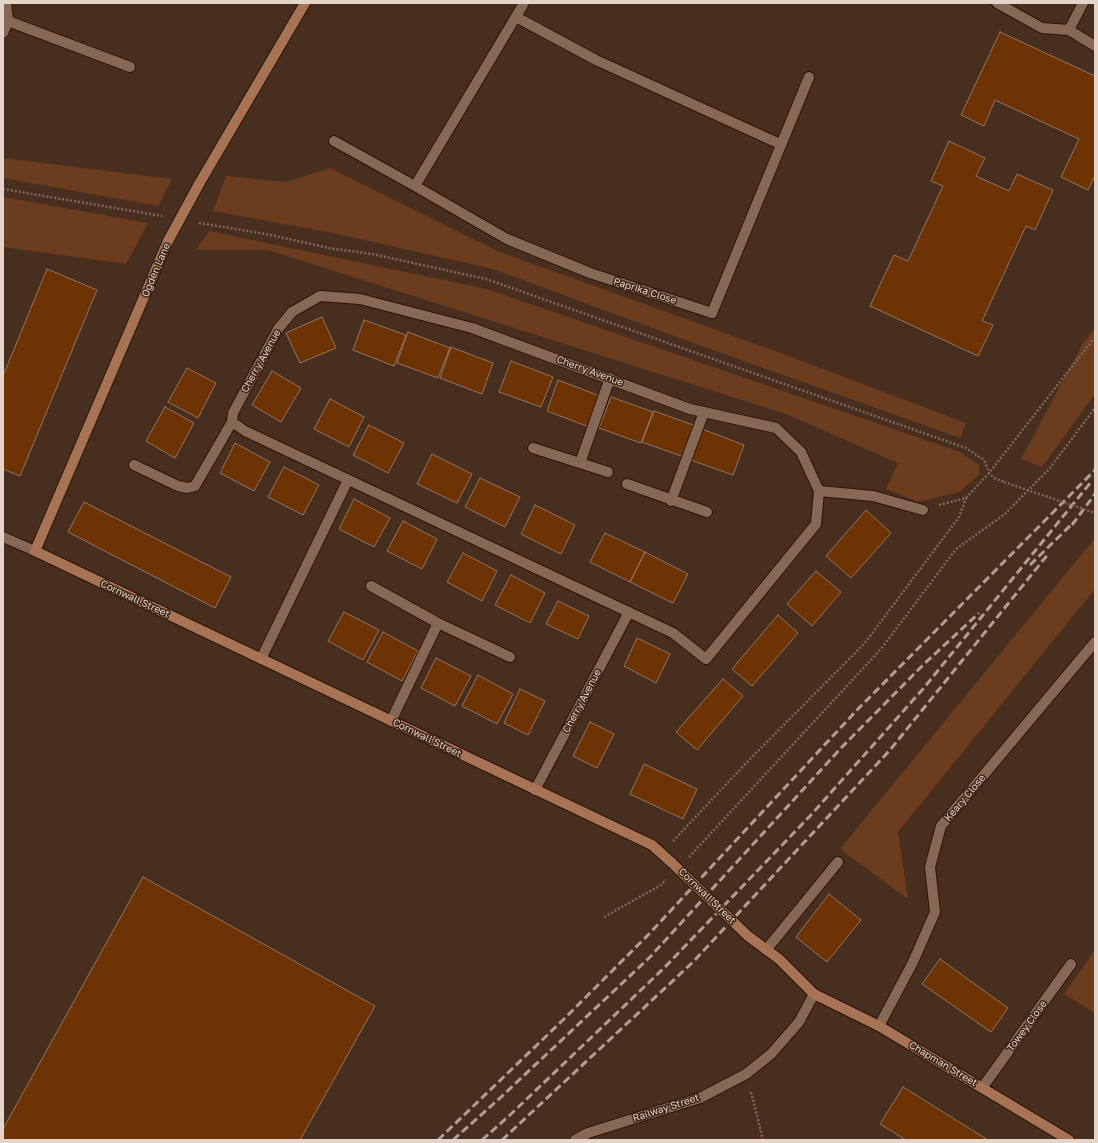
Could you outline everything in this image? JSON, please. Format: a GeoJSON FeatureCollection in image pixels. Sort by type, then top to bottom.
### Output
{"type":"FeatureCollection","features":[{"type":"Feature","properties":{"kind":"street"},"geometry":{"type":"LineString","coordinates":[[3,33],[8,21],[6,3]]}},
{"type":"Feature","properties":{"kind":"street","name":"Ogden Lane"},"geometry":{"type":"LineString","coordinates":[[35,551],[168,240],[305,3]]}},
{"type":"Feature","properties":{"kind":"street"},"geometry":{"type":"LineString","coordinates":[[415,186],[524,3]]}},
{"type":"Feature","properties":{"kind":"street"},"geometry":{"type":"LineString","coordinates":[[997,3],[1042,28],[1069,30],[1095,46]]}},
{"type":"Feature","properties":{"kind":"street"},"geometry":{"type":"LineString","coordinates":[[1069,30],[1082,3]]}},
{"type":"Feature","properties":{"kind":"street"},"geometry":{"type":"LineString","coordinates":[[516,18],[596,60],[780,144]]}},
{"type":"Feature","properties":{"kind":"street"},"geometry":{"type":"LineString","coordinates":[[8,21],[130,67]]}},
{"type":"Feature","properties":{"kind":"street","name":"Paprika Close"},"geometry":{"type":"LineString","coordinates":[[334,141],[507,239],[590,273],[712,313],[780,144],[809,77]]}},
{"type":"Feature","properties":{"kind":"street","name":"Cherry Avenue"},"geometry":{"type":"LineString","coordinates":[[134,465],[178,486],[187,488],[195,486],[232,422],[233,412],[278,329],[292,312],[320,296],[360,299],[472,328],[690,409],[776,428],[800,452],[819,491]]}},
{"type":"Feature","properties":{"kind":"street"},"geometry":{"type":"LineString","coordinates":[[580,463],[610,378]]}},
{"type":"Feature","properties":{"kind":"street"},"geometry":{"type":"LineString","coordinates":[[670,501],[704,412]]}},
{"type":"Feature","properties":{"kind":"street"},"geometry":{"type":"LineString","coordinates":[[232,422],[245,431],[673,633],[706,659],[816,524],[819,491],[873,496],[924,510]]}},
{"type":"Feature","properties":{"kind":"street"},"geometry":{"type":"LineString","coordinates":[[533,448],[608,472]]}},
{"type":"Feature","properties":{"kind":"street"},"geometry":{"type":"LineString","coordinates":[[261,659],[348,480]]}},
{"type":"Feature","properties":{"kind":"street"},"geometry":{"type":"LineString","coordinates":[[627,484],[670,501],[707,512]]}},
{"type":"Feature","properties":{"kind":"street","name":"Cornwall Street"},"geometry":{"type":"LineString","coordinates":[[3,537],[652,845],[748,936],[779,959],[814,994]]}},
{"type":"Feature","properties":{"kind":"street"},"geometry":{"type":"LineString","coordinates":[[371,586],[438,623],[510,657]]}},
{"type":"Feature","properties":{"kind":"street","name":"Cherry Avenue"},"geometry":{"type":"LineString","coordinates":[[535,790],[629,612]]}},
{"type":"Feature","properties":{"kind":"street"},"geometry":{"type":"LineString","coordinates":[[391,721],[438,623]]}},
{"type":"Feature","properties":{"kind":"street","name":"Keary Close"},"geometry":{"type":"LineString","coordinates":[[879,1026],[913,962],[935,912],[930,867],[941,826],[1095,642]]}},
{"type":"Feature","properties":{"kind":"street"},"geometry":{"type":"LineString","coordinates":[[766,950],[838,862]]}},
{"type":"Feature","properties":{"kind":"street","name":"Towey Close"},"geometry":{"type":"LineString","coordinates":[[982,1088],[1071,964]]}},
{"type":"Feature","properties":{"kind":"street","name":"Chapman Street"},"geometry":{"type":"LineString","coordinates":[[814,994],[879,1026],[1069,1140]]}},
{"type":"Feature","properties":{"kind":"street","name":"Railway Street"},"geometry":{"type":"LineString","coordinates":[[575,1140],[588,1133],[700,1098],[746,1074],[771,1054],[799,1022],[814,994]]}},
{"type":"Feature","properties":{"kind":"path"},"geometry":{"type":"LineString","coordinates":[[3,189],[151,214]]}},
{"type":"Feature","properties":{"kind":"path"},"geometry":{"type":"LineString","coordinates":[[218,226],[329,248],[372,254],[486,279],[966,448],[984,460],[989,473],[994,478],[1095,513]]}},
{"type":"Feature","properties":{"kind":"path"},"geometry":{"type":"LineString","coordinates":[[661,853],[749,760],[865,644],[959,517],[966,498],[989,473],[1095,337]]}},
{"type":"Feature","properties":{"kind":"path"},"geometry":{"type":"LineString","coordinates":[[683,863],[881,649],[956,549],[1005,514],[1050,468],[1095,408]]}},
{"type":"Feature","properties":{"kind":"path"},"geometry":{"type":"LineString","coordinates":[[924,510],[966,498]]}},
{"type":"Feature","properties":{"kind":"path"},"geometry":{"type":"LineString","coordinates":[[604,917],[661,885],[666,879]]}},
{"type":"Feature","properties":{"kind":"path"},"geometry":{"type":"LineString","coordinates":[[746,1074],[763,1140]]}},
{"type":"Feature","properties":{"kind":"shaded area"},"geometry":{"type":"Polygon","coordinates":[[[3,158],[172,179],[158,206],[3,178],[3,158]]]}},
{"type":"Feature","properties":{"kind":"shaded area"},"geometry":{"type":"Polygon","coordinates":[[[330,168],[497,251],[786,355],[966,423],[960,438],[682,339],[493,269],[333,233],[213,211],[226,176],[286,182],[330,168]]]}},
{"type":"Feature","properties":{"kind":"shaded area"},"geometry":{"type":"Polygon","coordinates":[[[3,197],[148,223],[126,264],[3,247],[3,197]]]}},
{"type":"Feature","properties":{"kind":"shaded area"},"geometry":{"type":"Polygon","coordinates":[[[209,231],[487,289],[960,452],[979,465],[979,475],[959,492],[918,502],[886,489],[898,463],[786,414],[268,250],[196,250],[209,231]]]}},
{"type":"Feature","properties":{"kind":"shaded area"},"geometry":{"type":"Polygon","coordinates":[[[1095,328],[1095,394],[1042,467],[1021,459],[1083,343],[1095,328]]]}},
{"type":"Feature","properties":{"kind":"shaded area"},"geometry":{"type":"Polygon","coordinates":[[[1095,538],[1095,589],[898,832],[908,899],[840,849],[1095,538]]]}},
{"type":"Feature","properties":{"kind":"shaded area"},"geometry":{"type":"Polygon","coordinates":[[[1095,950],[1095,1013],[1064,994],[1095,950]]]}},
{"type":"Feature","properties":{"kind":"building"},"geometry":{"type":"Polygon","coordinates":[[[1000,32],[1095,76],[1095,175],[1088,190],[1061,177],[1079,139],[995,100],[984,126],[961,115],[1000,32]]]}},
{"type":"Feature","properties":{"kind":"building"},"geometry":{"type":"Polygon","coordinates":[[[949,141],[985,158],[976,176],[1009,191],[1017,174],[1053,190],[1035,230],[1026,226],[982,321],[993,325],[978,356],[870,306],[894,255],[908,261],[943,186],[931,181],[949,141]]]}},
{"type":"Feature","properties":{"kind":"building"},"geometry":{"type":"Polygon","coordinates":[[[47,269],[97,290],[20,476],[3,469],[3,376],[47,269]]]}},
{"type":"Feature","properties":{"kind":"building"},"geometry":{"type":"Polygon","coordinates":[[[322,317],[336,348],[300,363],[286,333],[322,317]]]}},
{"type":"Feature","properties":{"kind":"building"},"geometry":{"type":"Polygon","coordinates":[[[364,320],[406,335],[394,366],[353,350],[364,320]]]}},
{"type":"Feature","properties":{"kind":"building"},"geometry":{"type":"Polygon","coordinates":[[[408,332],[450,348],[438,378],[397,363],[408,332]]]}},
{"type":"Feature","properties":{"kind":"building"},"geometry":{"type":"Polygon","coordinates":[[[451,347],[493,363],[482,394],[440,378],[451,347]]]}},
{"type":"Feature","properties":{"kind":"building"},"geometry":{"type":"Polygon","coordinates":[[[511,361],[553,377],[541,407],[499,392],[511,361]]]}},
{"type":"Feature","properties":{"kind":"building"},"geometry":{"type":"Polygon","coordinates":[[[187,368],[216,383],[198,418],[168,402],[187,368]]]}},
{"type":"Feature","properties":{"kind":"building"},"geometry":{"type":"Polygon","coordinates":[[[272,371],[301,388],[281,422],[252,405],[272,371]]]}},
{"type":"Feature","properties":{"kind":"building"},"geometry":{"type":"Polygon","coordinates":[[[558,380],[600,396],[589,427],[547,411],[558,380]]]}},
{"type":"Feature","properties":{"kind":"building"},"geometry":{"type":"Polygon","coordinates":[[[611,397],[653,412],[641,443],[599,428],[611,397]]]}},
{"type":"Feature","properties":{"kind":"building"},"geometry":{"type":"Polygon","coordinates":[[[330,399],[364,417],[349,447],[314,429],[330,399]]]}},
{"type":"Feature","properties":{"kind":"building"},"geometry":{"type":"Polygon","coordinates":[[[165,407],[194,423],[175,458],[146,441],[165,407]]]}},
{"type":"Feature","properties":{"kind":"building"},"geometry":{"type":"Polygon","coordinates":[[[654,411],[696,426],[684,457],[642,442],[654,411]]]}},
{"type":"Feature","properties":{"kind":"building"},"geometry":{"type":"Polygon","coordinates":[[[369,425],[404,443],[388,473],[353,455],[369,425]]]}},
{"type":"Feature","properties":{"kind":"building"},"geometry":{"type":"Polygon","coordinates":[[[702,429],[744,445],[733,475],[691,460],[702,429]]]}},
{"type":"Feature","properties":{"kind":"building"},"geometry":{"type":"Polygon","coordinates":[[[235,443],[270,462],[254,491],[220,473],[235,443]]]}},
{"type":"Feature","properties":{"kind":"building"},"geometry":{"type":"Polygon","coordinates":[[[432,454],[472,474],[457,503],[417,484],[432,454]]]}},
{"type":"Feature","properties":{"kind":"building"},"geometry":{"type":"Polygon","coordinates":[[[284,467],[319,485],[303,515],[268,497],[284,467]]]}},
{"type":"Feature","properties":{"kind":"building"},"geometry":{"type":"Polygon","coordinates":[[[480,478],[520,497],[505,527],[465,507],[480,478]]]}},
{"type":"Feature","properties":{"kind":"building"},"geometry":{"type":"Polygon","coordinates":[[[354,499],[390,518],[374,547],[339,529],[354,499]]]}},
{"type":"Feature","properties":{"kind":"building"},"geometry":{"type":"Polygon","coordinates":[[[84,502],[231,577],[215,608],[68,532],[84,502]]]}},
{"type":"Feature","properties":{"kind":"building"},"geometry":{"type":"Polygon","coordinates":[[[535,505],[575,525],[561,554],[521,534],[535,505]]]}},
{"type":"Feature","properties":{"kind":"building"},"geometry":{"type":"Polygon","coordinates":[[[866,510],[891,533],[851,578],[826,556],[866,510]]]}},
{"type":"Feature","properties":{"kind":"building"},"geometry":{"type":"Polygon","coordinates":[[[403,521],[437,539],[422,569],[387,551],[403,521]]]}},
{"type":"Feature","properties":{"kind":"building"},"geometry":{"type":"Polygon","coordinates":[[[605,533],[645,552],[630,582],[590,562],[605,533]]]}},
{"type":"Feature","properties":{"kind":"building"},"geometry":{"type":"Polygon","coordinates":[[[645,552],[688,574],[673,603],[630,582],[645,552]]]}},
{"type":"Feature","properties":{"kind":"building"},"geometry":{"type":"Polygon","coordinates":[[[463,553],[497,571],[482,601],[447,582],[463,553]]]}},
{"type":"Feature","properties":{"kind":"building"},"geometry":{"type":"Polygon","coordinates":[[[816,571],[841,592],[812,626],[787,604],[816,571]]]}},
{"type":"Feature","properties":{"kind":"building"},"geometry":{"type":"Polygon","coordinates":[[[511,575],[545,593],[530,623],[495,605],[511,575]]]}},
{"type":"Feature","properties":{"kind":"building"},"geometry":{"type":"Polygon","coordinates":[[[558,601],[589,616],[578,639],[546,624],[558,601]]]}},
{"type":"Feature","properties":{"kind":"building"},"geometry":{"type":"Polygon","coordinates":[[[344,612],[379,630],[363,660],[328,641],[344,612]]]}},
{"type":"Feature","properties":{"kind":"building"},"geometry":{"type":"Polygon","coordinates":[[[778,615],[798,633],[752,686],[732,669],[778,615]]]}},
{"type":"Feature","properties":{"kind":"building"},"geometry":{"type":"Polygon","coordinates":[[[383,632],[418,651],[402,681],[367,662],[383,632]]]}},
{"type":"Feature","properties":{"kind":"building"},"geometry":{"type":"Polygon","coordinates":[[[637,638],[670,654],[656,683],[624,666],[637,638]]]}},
{"type":"Feature","properties":{"kind":"building"},"geometry":{"type":"Polygon","coordinates":[[[436,658],[471,676],[455,706],[421,688],[436,658]]]}},
{"type":"Feature","properties":{"kind":"building"},"geometry":{"type":"Polygon","coordinates":[[[478,675],[513,694],[497,724],[462,706],[478,675]]]}},
{"type":"Feature","properties":{"kind":"building"},"geometry":{"type":"Polygon","coordinates":[[[723,679],[743,696],[697,750],[676,732],[723,679]]]}},
{"type":"Feature","properties":{"kind":"building"},"geometry":{"type":"Polygon","coordinates":[[[520,689],[545,701],[528,735],[504,723],[520,689]]]}},
{"type":"Feature","properties":{"kind":"building"},"geometry":{"type":"Polygon","coordinates":[[[590,722],[614,734],[597,768],[573,756],[590,722]]]}},
{"type":"Feature","properties":{"kind":"building"},"geometry":{"type":"Polygon","coordinates":[[[644,764],[697,789],[683,819],[630,794],[644,764]]]}},
{"type":"Feature","properties":{"kind":"building"},"geometry":{"type":"Polygon","coordinates":[[[143,877],[375,1006],[300,1140],[3,1140],[3,1129],[143,877]]]}},
{"type":"Feature","properties":{"kind":"building"},"geometry":{"type":"Polygon","coordinates":[[[829,894],[861,920],[827,962],[796,937],[829,894]]]}},
{"type":"Feature","properties":{"kind":"building"},"geometry":{"type":"Polygon","coordinates":[[[940,959],[1008,1008],[991,1032],[922,984],[940,959]]]}},
{"type":"Feature","properties":{"kind":"building"},"geometry":{"type":"Polygon","coordinates":[[[903,1087],[988,1140],[906,1140],[880,1124],[903,1087]]]}},
{"type":"Feature","properties":{"kind":"railway"},"geometry":{"type":"LineString","coordinates":[[438,1140],[564,1019],[649,934],[857,710],[1095,470]]}},
{"type":"Feature","properties":{"kind":"railway"},"geometry":{"type":"LineString","coordinates":[[482,1140],[664,968],[810,816],[923,689],[1091,482]]}},
{"type":"Feature","properties":{"kind":"railway"},"geometry":{"type":"LineString","coordinates":[[1072,525],[1095,494]]}},
{"type":"Feature","properties":{"kind":"railway"},"geometry":{"type":"LineString","coordinates":[[1030,565],[1076,520]]}},
{"type":"Feature","properties":{"kind":"railway"},"geometry":{"type":"LineString","coordinates":[[502,1140],[693,962],[890,750],[1049,553]]}},
{"type":"Feature","properties":{"kind":"railway"},"geometry":{"type":"LineString","coordinates":[[453,1140],[500,1098],[650,957],[841,748],[924,664],[979,613]]}}]}
